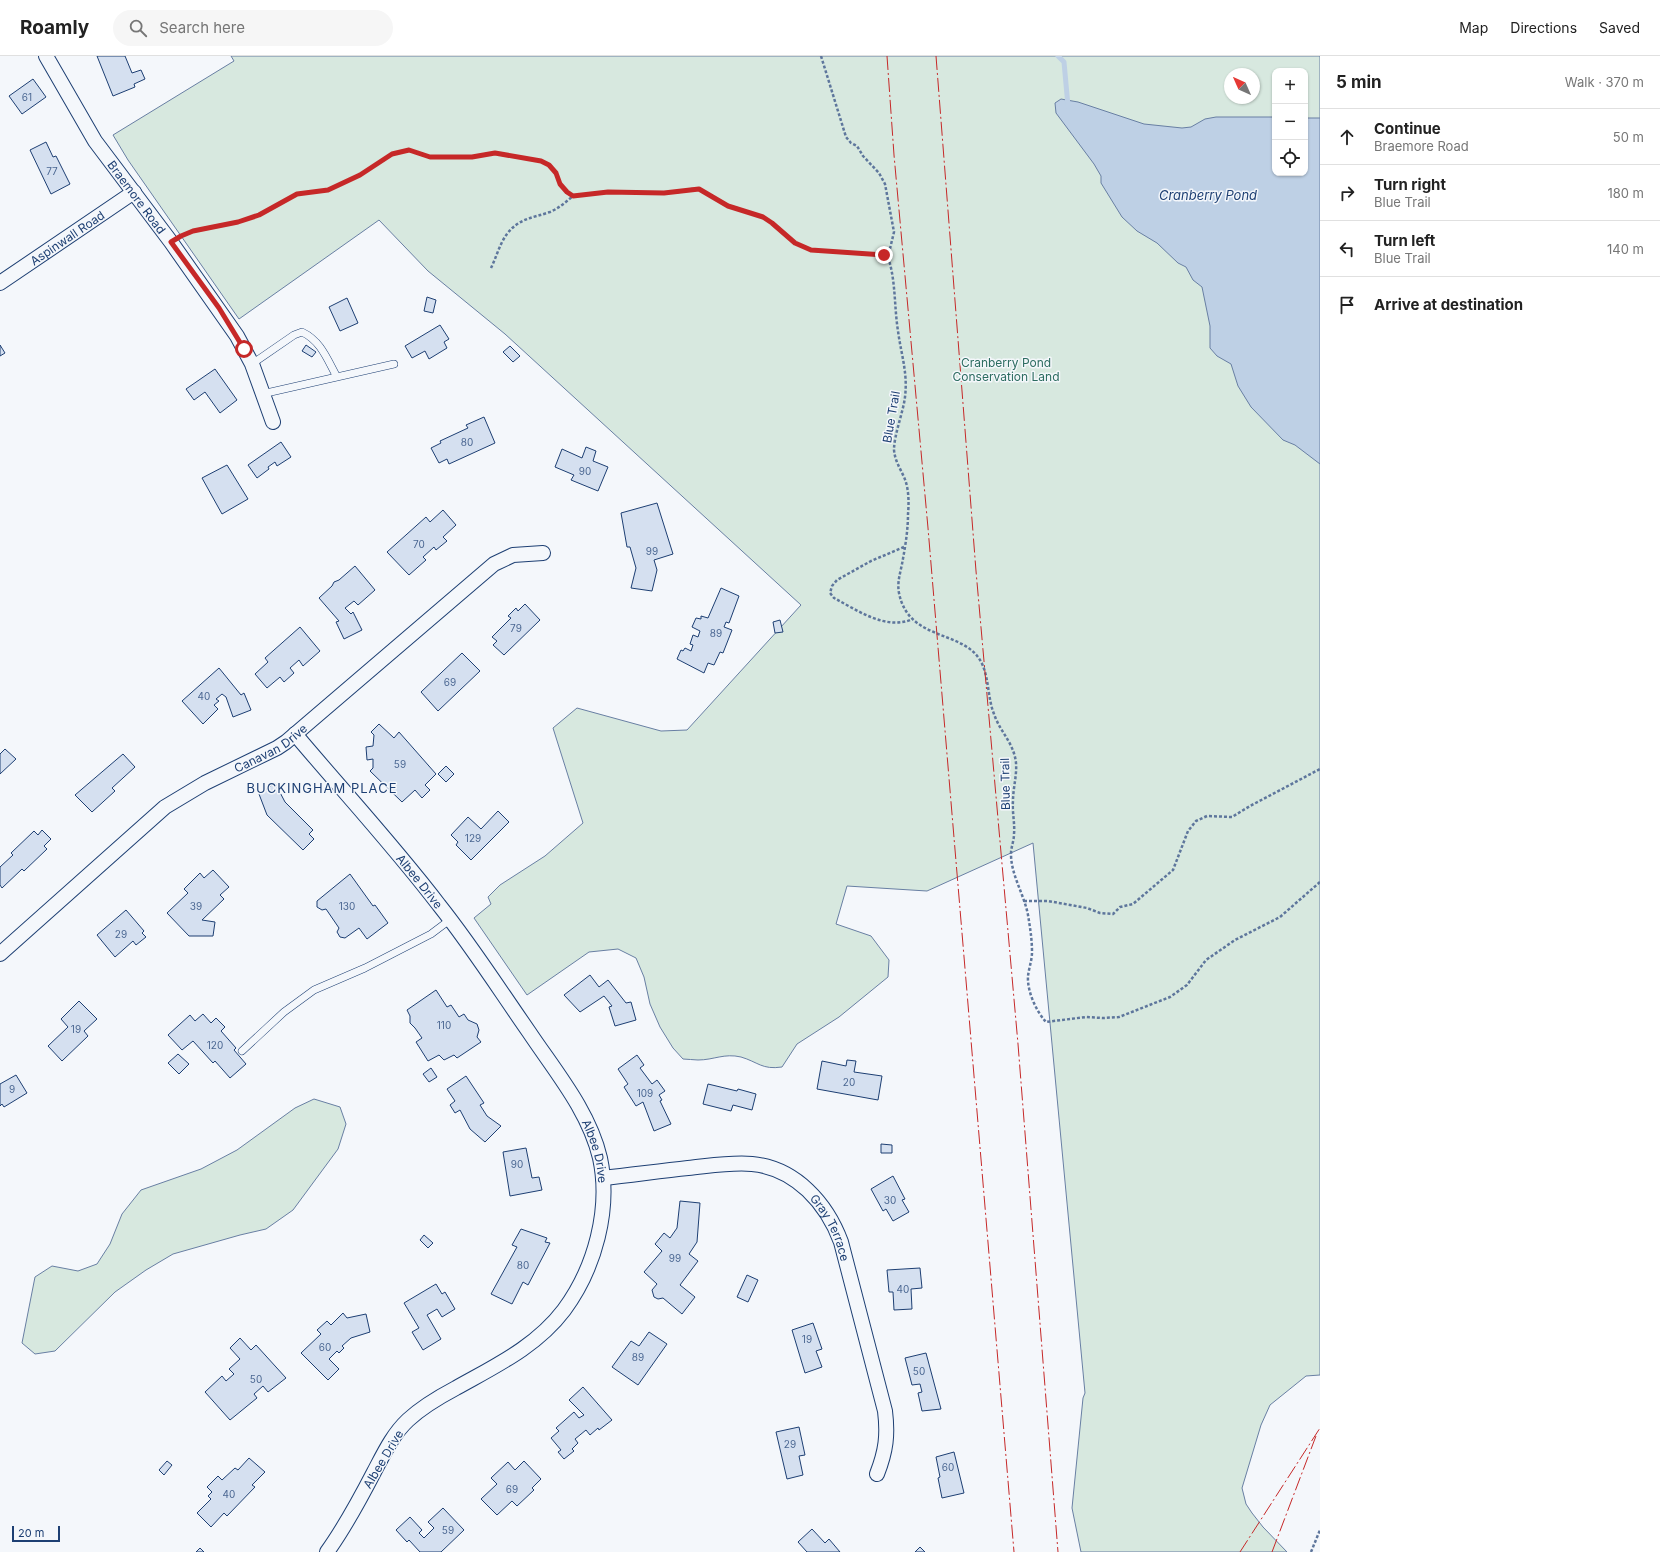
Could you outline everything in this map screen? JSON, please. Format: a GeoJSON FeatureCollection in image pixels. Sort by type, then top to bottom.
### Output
{"type":"FeatureCollection","features":[{"type":"Feature","properties":{"kind":"street","name":"Braemore Road"},"geometry":{"type":"LineString","coordinates":[[46,56],[85,126],[229,323],[252,364],[273,422]]}},
{"type":"Feature","properties":{"kind":"street","name":"Aspinwall Road"},"geometry":{"type":"LineString","coordinates":[[0,283],[134,192]]}},
{"type":"Feature","properties":{"kind":"street","name":"Canavan Drive"},"geometry":{"type":"LineString","coordinates":[[0,954],[165,807],[205,782],[277,748],[494,564],[513,555],[543,553]]}},
{"type":"Feature","properties":{"kind":"street","name":"Albee Drive"},"geometry":{"type":"LineString","coordinates":[[295,734],[451,919],[576,1102],[586,1119],[599,1155],[603,1178],[602,1210],[596,1244],[581,1282],[566,1307],[548,1328],[528,1346],[438,1398],[417,1412],[401,1428],[388,1447],[343,1528],[327,1552]]}},
{"type":"Feature","properties":{"kind":"street","name":"Gray Terrace"},"geometry":{"type":"LineString","coordinates":[[603,1178],[732,1164],[754,1164],[776,1170],[787,1175],[808,1190],[816,1198],[831,1218],[841,1242],[885,1411],[887,1435],[886,1447],[877,1474]]}},
{"type":"Feature","properties":{"kind":"lane"},"geometry":{"type":"LineString","coordinates":[[252,364],[294,335],[302,332],[312,337],[322,348],[337,377]]}},
{"type":"Feature","properties":{"kind":"lane"},"geometry":{"type":"LineString","coordinates":[[262,394],[394,364]]}},
{"type":"Feature","properties":{"kind":"lane"},"geometry":{"type":"LineString","coordinates":[[242,1051],[284,1012],[314,990],[371,966],[431,934],[451,919]]}},
{"type":"Feature","properties":{"kind":"path"},"geometry":{"type":"LineString","coordinates":[[490,268],[506,235],[516,225],[528,218],[550,212],[565,204],[573,196],[608,192],[664,193],[699,189],[728,206],[763,217],[795,243],[811,250],[884,255],[888,257],[894,232],[885,184],[879,173],[863,156],[857,146],[851,143],[846,137],[821,56]]}},
{"type":"Feature","properties":{"kind":"path"},"geometry":{"type":"LineString","coordinates":[[171,242],[193,231],[238,222],[259,215],[297,194],[328,190],[360,175],[392,154],[409,150],[430,157],[442,158],[472,157],[495,153],[541,161],[549,165],[556,173],[560,184],[573,196]]}},
{"type":"Feature","properties":{"kind":"path","name":"Blue Trail"},"geometry":{"type":"LineString","coordinates":[[888,257],[893,273],[898,332],[905,364],[905,396],[894,451],[897,464],[904,478],[907,489],[908,515],[898,582],[899,594],[909,616],[931,632],[968,647],[976,653],[983,665],[994,714],[1009,741],[1016,763],[1013,801],[1014,836],[1011,846],[1011,857],[1027,913],[1032,954],[1028,978],[1029,990],[1040,1016],[1046,1022],[1086,1016],[1103,1018],[1119,1017],[1170,997],[1187,985],[1206,960],[1234,940],[1280,917],[1320,882]]}},
{"type":"Feature","properties":{"kind":"path"},"geometry":{"type":"LineString","coordinates":[[904,547],[871,561],[837,580],[832,586],[830,593],[834,598],[881,622],[898,623],[913,619]]}},
{"type":"Feature","properties":{"kind":"path"},"geometry":{"type":"LineString","coordinates":[[1024,901],[1048,901],[1087,908],[1100,913],[1113,914],[1120,907],[1133,904],[1173,870],[1188,831],[1196,821],[1207,816],[1232,817],[1320,769]]}},
{"type":"Feature","properties":{"kind":"path"},"geometry":{"type":"LineString","coordinates":[[1311,1552],[1320,1530]]}},
{"type":"Feature","properties":{"kind":"green space","name":"Cranberry Pond Conservation Land"},"geometry":{"type":"Polygon","coordinates":[[[231,56],[1320,56],[1320,1375],[1306,1376],[1270,1405],[1261,1425],[1242,1488],[1246,1504],[1252,1513],[1287,1552],[1081,1552],[1072,1508],[1083,1398],[1085,1393],[1033,843],[927,891],[847,886],[836,924],[871,936],[889,960],[888,977],[839,1017],[797,1044],[782,1067],[775,1068],[760,1065],[747,1059],[735,1056],[724,1056],[704,1060],[683,1059],[673,1048],[660,1027],[650,1004],[644,977],[636,958],[618,949],[589,952],[527,995],[474,918],[491,904],[488,897],[500,885],[545,856],[583,823],[553,728],[577,708],[661,731],[687,730],[801,605],[505,334],[428,271],[379,220],[239,319],[128,160],[113,135],[234,61],[231,56]]]}},
{"type":"Feature","properties":{"kind":"green space"},"geometry":{"type":"Polygon","coordinates":[[[314,1099],[340,1107],[346,1124],[338,1149],[293,1210],[266,1229],[173,1254],[146,1270],[115,1292],[55,1351],[35,1354],[22,1343],[35,1277],[52,1266],[78,1271],[97,1264],[110,1244],[122,1214],[141,1190],[201,1169],[237,1150],[295,1108],[314,1099]]]}},
{"type":"Feature","properties":{"kind":"water","name":"Cranberry Pond"},"geometry":{"type":"Polygon","coordinates":[[[1061,99],[1078,102],[1144,124],[1182,128],[1191,127],[1205,119],[1216,117],[1272,117],[1272,176],[1308,176],[1308,118],[1320,118],[1320,464],[1295,445],[1283,440],[1251,407],[1238,386],[1231,364],[1217,356],[1210,348],[1210,326],[1202,287],[1193,280],[1186,267],[1178,263],[1157,243],[1137,231],[1122,217],[1101,183],[1101,176],[1094,164],[1056,113],[1055,103],[1061,99]]]}},
{"type":"Feature","properties":{"kind":"building"},"geometry":{"type":"Polygon","coordinates":[[[97,56],[125,56],[132,73],[141,70],[145,79],[134,84],[135,87],[113,96],[97,56]]]}},
{"type":"Feature","properties":{"kind":"building"},"geometry":{"type":"Polygon","coordinates":[[[33,79],[46,97],[22,114],[9,96],[33,79]]]}},
{"type":"Feature","properties":{"kind":"building"},"geometry":{"type":"Polygon","coordinates":[[[46,142],[53,157],[56,156],[70,184],[51,194],[30,150],[46,142]]]}},
{"type":"Feature","properties":{"kind":"building"},"geometry":{"type":"Polygon","coordinates":[[[427,297],[436,300],[433,313],[424,311],[427,297]]]}},
{"type":"Feature","properties":{"kind":"building"},"geometry":{"type":"Polygon","coordinates":[[[347,298],[358,323],[340,331],[329,307],[347,298]]]}},
{"type":"Feature","properties":{"kind":"building"},"geometry":{"type":"Polygon","coordinates":[[[440,325],[449,339],[444,342],[447,348],[429,359],[425,351],[412,358],[405,346],[440,325]]]}},
{"type":"Feature","properties":{"kind":"building"},"geometry":{"type":"Polygon","coordinates":[[[0,345],[5,353],[0,356],[0,345]]]}},
{"type":"Feature","properties":{"kind":"building"},"geometry":{"type":"Polygon","coordinates":[[[306,345],[316,352],[312,357],[302,351],[306,345]]]}},
{"type":"Feature","properties":{"kind":"building"},"geometry":{"type":"Polygon","coordinates":[[[510,346],[520,356],[513,362],[503,352],[510,346]]]}},
{"type":"Feature","properties":{"kind":"building"},"geometry":{"type":"Polygon","coordinates":[[[215,369],[237,400],[220,413],[205,392],[194,400],[186,389],[215,369]]]}},
{"type":"Feature","properties":{"kind":"building"},"geometry":{"type":"Polygon","coordinates":[[[484,417],[495,443],[449,464],[447,459],[439,463],[431,448],[441,443],[440,441],[468,428],[466,425],[484,417]]]}},
{"type":"Feature","properties":{"kind":"building"},"geometry":{"type":"Polygon","coordinates":[[[281,442],[291,457],[277,466],[275,462],[268,467],[269,469],[257,478],[248,465],[281,442]]]}},
{"type":"Feature","properties":{"kind":"building"},"geometry":{"type":"Polygon","coordinates":[[[586,447],[596,451],[593,461],[608,467],[598,491],[571,480],[574,475],[555,467],[562,449],[582,458],[586,447]]]}},
{"type":"Feature","properties":{"kind":"building"},"geometry":{"type":"Polygon","coordinates":[[[227,465],[248,499],[222,514],[202,478],[227,465]]]}},
{"type":"Feature","properties":{"kind":"building"},"geometry":{"type":"Polygon","coordinates":[[[657,503],[673,554],[654,560],[657,570],[652,591],[631,588],[636,568],[630,547],[627,547],[621,513],[657,503]]]}},
{"type":"Feature","properties":{"kind":"building"},"geometry":{"type":"Polygon","coordinates":[[[443,510],[456,525],[443,537],[447,541],[436,550],[434,547],[423,557],[426,560],[409,575],[387,552],[426,517],[430,522],[443,510]]]}},
{"type":"Feature","properties":{"kind":"building"},"geometry":{"type":"Polygon","coordinates":[[[355,566],[375,590],[358,605],[354,601],[345,608],[351,614],[353,612],[362,630],[344,639],[336,622],[339,621],[319,598],[332,586],[334,582],[339,580],[355,566]]]}},
{"type":"Feature","properties":{"kind":"building"},"geometry":{"type":"Polygon","coordinates":[[[721,588],[739,596],[729,623],[726,622],[724,627],[732,630],[723,653],[720,652],[714,665],[708,663],[704,673],[677,659],[681,650],[683,651],[685,648],[691,651],[693,645],[690,644],[693,635],[698,637],[700,631],[692,627],[696,618],[701,619],[701,616],[708,618],[721,588]]]}},
{"type":"Feature","properties":{"kind":"building"},"geometry":{"type":"Polygon","coordinates":[[[525,604],[540,620],[504,655],[493,645],[497,641],[492,637],[511,618],[508,616],[516,608],[518,611],[525,604]]]}},
{"type":"Feature","properties":{"kind":"building"},"geometry":{"type":"Polygon","coordinates":[[[780,620],[783,632],[775,633],[773,622],[780,620]]]}},
{"type":"Feature","properties":{"kind":"building"},"geometry":{"type":"Polygon","coordinates":[[[300,627],[320,651],[303,666],[299,660],[290,668],[294,673],[284,682],[280,677],[267,688],[255,674],[268,662],[265,658],[300,627]]]}},
{"type":"Feature","properties":{"kind":"building"},"geometry":{"type":"Polygon","coordinates":[[[462,653],[480,671],[438,711],[421,692],[462,653]]]}},
{"type":"Feature","properties":{"kind":"building"},"geometry":{"type":"Polygon","coordinates":[[[219,668],[241,695],[244,693],[251,710],[233,717],[226,697],[222,694],[216,699],[219,701],[214,705],[218,709],[203,724],[182,701],[219,668]]]}},
{"type":"Feature","properties":{"kind":"building"},"geometry":{"type":"Polygon","coordinates":[[[379,724],[394,738],[399,732],[436,774],[425,785],[430,790],[422,798],[415,790],[402,802],[370,771],[373,768],[373,759],[367,760],[366,747],[373,746],[374,735],[371,732],[379,724]]]}},
{"type":"Feature","properties":{"kind":"building"},"geometry":{"type":"Polygon","coordinates":[[[5,749],[16,759],[0,774],[0,754],[5,749]]]}},
{"type":"Feature","properties":{"kind":"building"},"geometry":{"type":"Polygon","coordinates":[[[123,754],[135,767],[112,788],[115,791],[92,812],[75,795],[123,754]]]}},
{"type":"Feature","properties":{"kind":"building"},"geometry":{"type":"Polygon","coordinates":[[[446,766],[454,774],[446,782],[438,774],[446,766]]]}},
{"type":"Feature","properties":{"kind":"building"},"geometry":{"type":"Polygon","coordinates":[[[275,783],[285,802],[313,830],[309,834],[314,839],[303,850],[267,815],[259,794],[275,783]]]}},
{"type":"Feature","properties":{"kind":"building"},"geometry":{"type":"Polygon","coordinates":[[[498,811],[509,822],[471,860],[456,845],[458,842],[451,835],[468,817],[481,829],[498,811]]]}},
{"type":"Feature","properties":{"kind":"building"},"geometry":{"type":"Polygon","coordinates":[[[42,830],[51,839],[44,846],[47,849],[24,871],[22,869],[2,888],[0,885],[0,867],[13,855],[11,853],[34,831],[38,835],[42,830]]]}},
{"type":"Feature","properties":{"kind":"building"},"geometry":{"type":"Polygon","coordinates":[[[213,870],[229,887],[220,895],[224,899],[202,920],[215,922],[213,936],[189,936],[167,913],[188,893],[184,889],[200,873],[204,878],[213,870]]]}},
{"type":"Feature","properties":{"kind":"building"},"geometry":{"type":"Polygon","coordinates":[[[350,874],[373,906],[375,905],[388,923],[367,939],[359,928],[345,938],[340,937],[337,932],[339,928],[326,909],[322,910],[317,907],[317,901],[350,874]]]}},
{"type":"Feature","properties":{"kind":"building"},"geometry":{"type":"Polygon","coordinates":[[[126,910],[144,931],[142,933],[146,937],[136,945],[133,941],[115,957],[97,935],[126,910]]]}},
{"type":"Feature","properties":{"kind":"building"},"geometry":{"type":"Polygon","coordinates":[[[590,975],[599,987],[608,980],[626,1003],[631,1002],[636,1020],[615,1026],[609,1007],[612,1006],[604,996],[580,1012],[564,995],[590,975]]]}},
{"type":"Feature","properties":{"kind":"building"},"geometry":{"type":"Polygon","coordinates":[[[436,990],[447,1007],[451,1005],[459,1017],[464,1014],[468,1020],[477,1024],[479,1030],[477,1037],[481,1042],[457,1058],[454,1055],[444,1060],[439,1055],[428,1061],[416,1042],[422,1038],[410,1023],[410,1016],[407,1010],[436,990]]]}},
{"type":"Feature","properties":{"kind":"building"},"geometry":{"type":"Polygon","coordinates":[[[79,1001],[97,1019],[84,1031],[88,1036],[62,1061],[48,1046],[68,1027],[61,1019],[79,1001]]]}},
{"type":"Feature","properties":{"kind":"building"},"geometry":{"type":"Polygon","coordinates":[[[203,1014],[211,1023],[216,1018],[225,1027],[221,1031],[236,1048],[234,1050],[246,1064],[230,1078],[215,1061],[213,1063],[193,1041],[182,1050],[168,1035],[190,1015],[195,1021],[203,1014]]]}},
{"type":"Feature","properties":{"kind":"building"},"geometry":{"type":"Polygon","coordinates":[[[178,1054],[189,1064],[179,1074],[168,1063],[178,1054]]]}},
{"type":"Feature","properties":{"kind":"building"},"geometry":{"type":"Polygon","coordinates":[[[637,1055],[644,1065],[640,1068],[652,1084],[657,1080],[665,1091],[659,1095],[662,1100],[660,1101],[671,1124],[654,1131],[643,1102],[636,1106],[624,1087],[628,1084],[618,1069],[637,1055]]]}},
{"type":"Feature","properties":{"kind":"building"},"geometry":{"type":"Polygon","coordinates":[[[847,1060],[856,1061],[854,1072],[882,1076],[878,1100],[817,1089],[822,1061],[846,1066],[847,1060]]]}},
{"type":"Feature","properties":{"kind":"building"},"geometry":{"type":"Polygon","coordinates":[[[431,1068],[437,1077],[429,1082],[423,1074],[431,1068]]]}},
{"type":"Feature","properties":{"kind":"building"},"geometry":{"type":"Polygon","coordinates":[[[16,1075],[27,1093],[4,1107],[2,1104],[0,1106],[0,1084],[16,1075]]]}},
{"type":"Feature","properties":{"kind":"building"},"geometry":{"type":"Polygon","coordinates":[[[466,1076],[484,1103],[480,1105],[487,1116],[501,1126],[485,1142],[470,1129],[460,1110],[455,1113],[450,1105],[455,1101],[447,1089],[466,1076]]]}},
{"type":"Feature","properties":{"kind":"building"},"geometry":{"type":"Polygon","coordinates":[[[708,1084],[737,1091],[738,1089],[756,1094],[752,1110],[733,1105],[731,1111],[703,1104],[708,1084]]]}},
{"type":"Feature","properties":{"kind":"building"},"geometry":{"type":"Polygon","coordinates":[[[881,1144],[892,1145],[892,1153],[881,1153],[881,1144]]]}},
{"type":"Feature","properties":{"kind":"building"},"geometry":{"type":"Polygon","coordinates":[[[526,1148],[532,1178],[539,1177],[542,1190],[510,1196],[503,1152],[526,1148]]]}},
{"type":"Feature","properties":{"kind":"building"},"geometry":{"type":"Polygon","coordinates":[[[893,1176],[905,1199],[902,1200],[909,1212],[893,1221],[886,1209],[883,1211],[871,1189],[893,1176]]]}},
{"type":"Feature","properties":{"kind":"building"},"geometry":{"type":"Polygon","coordinates":[[[680,1201],[700,1203],[697,1242],[689,1254],[698,1261],[680,1285],[695,1297],[682,1314],[663,1298],[658,1299],[654,1297],[652,1290],[657,1284],[644,1272],[662,1251],[655,1244],[664,1233],[670,1238],[677,1228],[680,1201]]]}},
{"type":"Feature","properties":{"kind":"building"},"geometry":{"type":"Polygon","coordinates":[[[521,1229],[547,1238],[545,1242],[550,1243],[528,1285],[523,1282],[512,1304],[491,1294],[517,1247],[512,1245],[521,1229]]]}},
{"type":"Feature","properties":{"kind":"building"},"geometry":{"type":"Polygon","coordinates":[[[424,1235],[433,1243],[428,1248],[420,1240],[424,1235]]]}},
{"type":"Feature","properties":{"kind":"building"},"geometry":{"type":"Polygon","coordinates":[[[920,1268],[922,1288],[911,1289],[912,1309],[894,1310],[893,1292],[889,1292],[887,1270],[920,1268]]]}},
{"type":"Feature","properties":{"kind":"building"},"geometry":{"type":"Polygon","coordinates":[[[747,1275],[758,1280],[748,1302],[737,1297],[747,1275]]]}},
{"type":"Feature","properties":{"kind":"building"},"geometry":{"type":"Polygon","coordinates":[[[436,1284],[442,1294],[445,1292],[455,1309],[442,1317],[437,1309],[427,1315],[441,1339],[423,1350],[412,1332],[419,1328],[404,1303],[436,1284]]]}},
{"type":"Feature","properties":{"kind":"building"},"geometry":{"type":"Polygon","coordinates":[[[343,1313],[347,1318],[366,1314],[370,1332],[351,1338],[342,1346],[344,1348],[339,1353],[337,1351],[329,1359],[339,1369],[328,1380],[301,1353],[321,1334],[317,1330],[327,1321],[331,1325],[343,1313]]]}},
{"type":"Feature","properties":{"kind":"building"},"geometry":{"type":"Polygon","coordinates":[[[813,1323],[822,1349],[816,1351],[822,1367],[805,1373],[792,1330],[813,1323]]]}},
{"type":"Feature","properties":{"kind":"building"},"geometry":{"type":"Polygon","coordinates":[[[649,1332],[667,1344],[638,1385],[612,1367],[631,1341],[639,1346],[649,1332]]]}},
{"type":"Feature","properties":{"kind":"building"},"geometry":{"type":"Polygon","coordinates":[[[240,1338],[251,1350],[256,1345],[286,1378],[268,1392],[263,1386],[254,1394],[257,1398],[230,1420],[205,1392],[222,1376],[226,1381],[234,1374],[229,1369],[240,1359],[230,1348],[240,1338]]]}},
{"type":"Feature","properties":{"kind":"building"},"geometry":{"type":"Polygon","coordinates":[[[926,1353],[941,1409],[922,1411],[918,1393],[922,1392],[920,1384],[912,1385],[905,1358],[926,1353]]]}},
{"type":"Feature","properties":{"kind":"building"},"geometry":{"type":"Polygon","coordinates":[[[583,1387],[612,1420],[599,1430],[598,1428],[590,1435],[586,1430],[575,1439],[578,1443],[572,1449],[574,1451],[564,1459],[558,1452],[561,1450],[551,1438],[559,1431],[556,1428],[574,1412],[579,1418],[584,1415],[569,1400],[583,1387]]]}},
{"type":"Feature","properties":{"kind":"building"},"geometry":{"type":"Polygon","coordinates":[[[799,1427],[805,1455],[799,1456],[803,1475],[787,1479],[776,1432],[799,1427]]]}},
{"type":"Feature","properties":{"kind":"building"},"geometry":{"type":"Polygon","coordinates":[[[954,1452],[964,1493],[942,1498],[936,1457],[954,1452]]]}},
{"type":"Feature","properties":{"kind":"building"},"geometry":{"type":"Polygon","coordinates":[[[249,1458],[265,1472],[252,1485],[255,1487],[227,1516],[224,1513],[211,1527],[197,1513],[211,1499],[208,1496],[212,1492],[207,1487],[218,1476],[222,1480],[235,1468],[238,1470],[249,1458]]]}},
{"type":"Feature","properties":{"kind":"building"},"geometry":{"type":"Polygon","coordinates":[[[167,1461],[172,1465],[164,1475],[159,1470],[167,1461]]]}},
{"type":"Feature","properties":{"kind":"building"},"geometry":{"type":"Polygon","coordinates":[[[524,1461],[541,1479],[532,1488],[534,1490],[517,1506],[512,1501],[497,1515],[481,1499],[497,1484],[491,1478],[508,1462],[515,1470],[524,1461]]]}},
{"type":"Feature","properties":{"kind":"building"},"geometry":{"type":"Polygon","coordinates":[[[443,1508],[464,1530],[441,1552],[420,1552],[409,1540],[407,1542],[396,1530],[410,1517],[422,1530],[419,1533],[424,1538],[434,1528],[428,1522],[443,1508]]]}},
{"type":"Feature","properties":{"kind":"building"},"geometry":{"type":"Polygon","coordinates":[[[812,1529],[825,1543],[829,1539],[840,1552],[807,1552],[798,1542],[812,1529]]]}},
{"type":"Feature","properties":{"kind":"building"},"geometry":{"type":"Polygon","coordinates":[[[920,1547],[925,1552],[915,1552],[920,1547]]]}},
{"type":"Feature","properties":{"kind":"building"},"geometry":{"type":"Polygon","coordinates":[[[200,1548],[204,1552],[196,1552],[200,1548]]]}},
{"type":"Feature","properties":{"kind":"waterway"},"geometry":{"type":"LineString","coordinates":[[1058,56],[1064,62],[1068,106]]}},
{"type":"Feature","properties":{"kind":"power"},"geometry":{"type":"LineString","coordinates":[[887,56],[894,155],[928,528],[1014,1552]]}},
{"type":"Feature","properties":{"kind":"power"},"geometry":{"type":"LineString","coordinates":[[936,56],[976,571],[1018,1044],[1058,1552]]}},
{"type":"Feature","properties":{"kind":"power"},"geometry":{"type":"LineString","coordinates":[[1240,1552],[1320,1428]]}},
{"type":"Feature","properties":{"kind":"power"},"geometry":{"type":"LineString","coordinates":[[1272,1552],[1316,1436]]}},
{"type":"Feature","properties":{"kind":"district","name":"BUCKINGHAM PLACE"},"geometry":{"type":"Point","coordinates":[322,788]}},
{"type":"Feature","properties":{"kind":"route"},"geometry":{"type":"LineString","coordinates":[[244,349],[219,308],[171,242],[193,231],[238,222],[259,215],[297,194],[328,190],[360,175],[392,154],[402,151],[409,150],[430,157],[442,158],[464,156],[472,157],[495,153],[541,161],[549,165],[556,173],[560,184],[573,196],[608,192],[664,193],[699,189],[728,206],[763,217],[795,243],[811,250],[884,255]]}}]}
